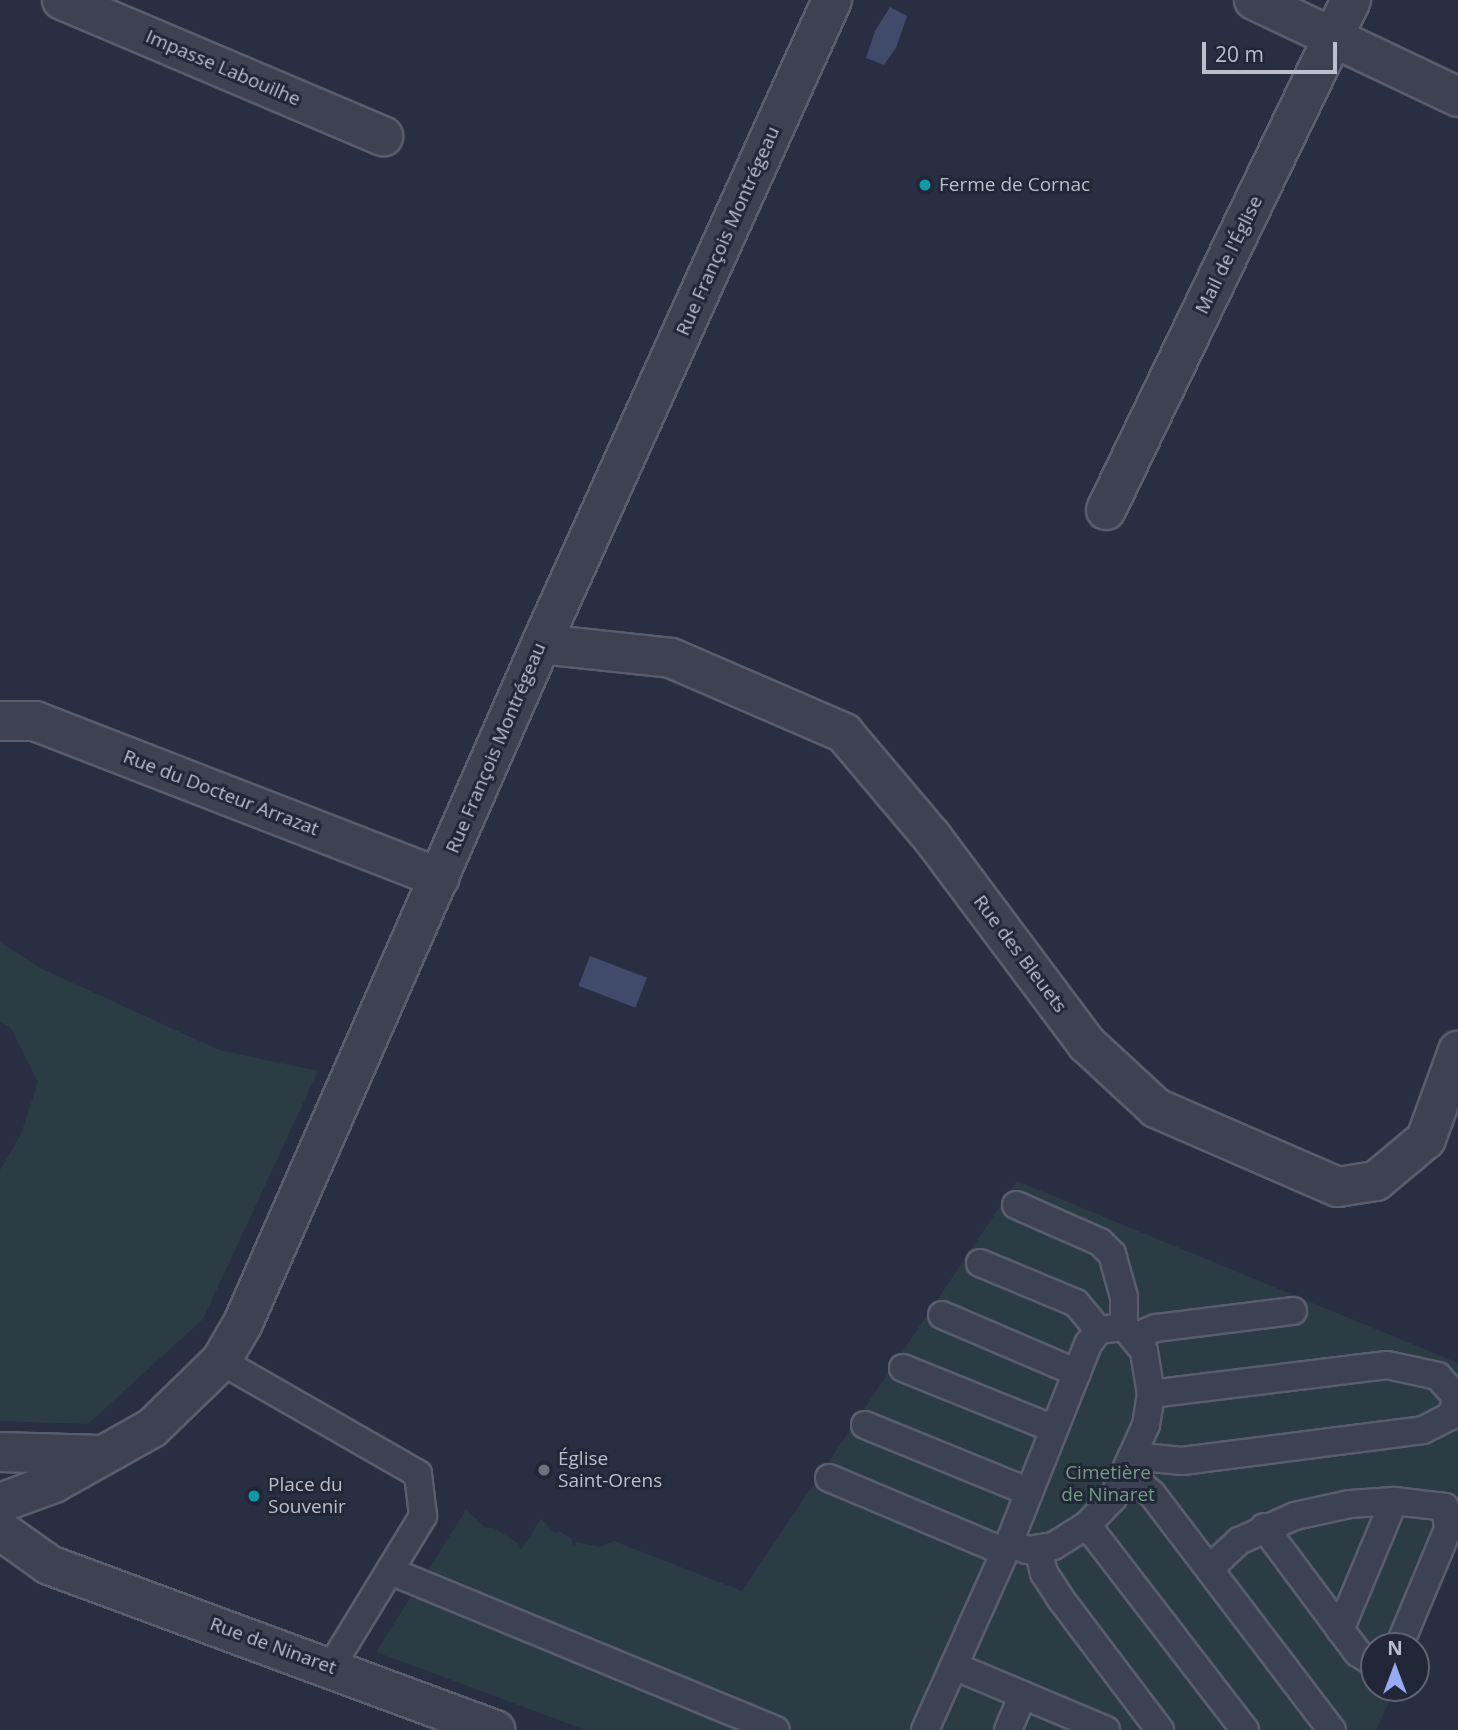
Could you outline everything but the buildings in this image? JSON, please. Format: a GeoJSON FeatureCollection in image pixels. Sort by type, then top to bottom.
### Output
{"type":"FeatureCollection","features":[{"type":"Feature","properties":{"kind":"street","name":"Impasse Labouilhe"},"geometry":{"type":"LineString","coordinates":[[62,0],[383,136]]}},
{"type":"Feature","properties":{"kind":"street","name":"Rue François Montrégeau"},"geometry":{"type":"LineString","coordinates":[[0,1503],[54,1483],[152,1428],[221,1361],[243,1323],[541,645],[832,0]]}},
{"type":"Feature","properties":{"kind":"street"},"geometry":{"type":"LineString","coordinates":[[1254,0],[1458,97]]}},
{"type":"Feature","properties":{"kind":"street","name":"Mail de l'Église"},"geometry":{"type":"LineString","coordinates":[[1106,510],[1351,0]]}},
{"type":"Feature","properties":{"kind":"street","name":"Rue des Bleuets"},"geometry":{"type":"LineString","coordinates":[[541,645],[671,658],[844,733],[932,837],[1087,1044],[1156,1108],[1338,1187],[1376,1181],[1426,1139],[1458,1051]]}},
{"type":"Feature","properties":{"kind":"street","name":"Rue du Docteur Arrazat"},"geometry":{"type":"LineString","coordinates":[[0,721],[35,720],[440,878]]}},
{"type":"Feature","properties":{"kind":"street"},"geometry":{"type":"LineString","coordinates":[[0,1452],[107,1455]]}},
{"type":"Feature","properties":{"kind":"street","name":"Rue de Ninaret"},"geometry":{"type":"LineString","coordinates":[[0,1530],[49,1565],[496,1730]]}},
{"type":"Feature","properties":{"kind":"street","name":"Rue de Ninaret"},"geometry":{"type":"LineString","coordinates":[[0,1563],[49,1565]]}},
{"type":"Feature","properties":{"kind":"lane"},"geometry":{"type":"LineString","coordinates":[[925,1730],[1007,1547],[1077,1373],[1119,1331],[1124,1297],[1112,1254],[1100,1242],[1016,1205]]}},
{"type":"Feature","properties":{"kind":"lane"},"geometry":{"type":"LineString","coordinates":[[829,1478],[1007,1547],[1038,1549],[1053,1546],[1087,1525],[1114,1498],[1146,1424],[1151,1394],[1149,1369],[1119,1331],[1076,1303],[980,1263]]}},
{"type":"Feature","properties":{"kind":"lane"},"geometry":{"type":"LineString","coordinates":[[1119,1331],[1293,1311]]}},
{"type":"Feature","properties":{"kind":"lane"},"geometry":{"type":"LineString","coordinates":[[942,1315],[1077,1373]]}},
{"type":"Feature","properties":{"kind":"lane"},"geometry":{"type":"LineString","coordinates":[[221,1361],[418,1474],[424,1516],[331,1667]]}},
{"type":"Feature","properties":{"kind":"lane"},"geometry":{"type":"LineString","coordinates":[[1129,1463],[1182,1461],[1423,1430],[1451,1416],[1457,1398],[1438,1376],[1387,1365],[1151,1394]]}},
{"type":"Feature","properties":{"kind":"lane"},"geometry":{"type":"LineString","coordinates":[[903,1368],[1054,1429]]}},
{"type":"Feature","properties":{"kind":"lane"},"geometry":{"type":"LineString","coordinates":[[865,1425],[1029,1492]]}},
{"type":"Feature","properties":{"kind":"lane"},"geometry":{"type":"LineString","coordinates":[[1129,1463],[1332,1730]]}},
{"type":"Feature","properties":{"kind":"lane"},"geometry":{"type":"LineString","coordinates":[[1340,1630],[1394,1501]]}},
{"type":"Feature","properties":{"kind":"lane"},"geometry":{"type":"LineString","coordinates":[[1210,1568],[1264,1527],[1350,1504],[1434,1502],[1445,1507],[1449,1516],[1448,1529],[1405,1632]]}},
{"type":"Feature","properties":{"kind":"lane"},"geometry":{"type":"LineString","coordinates":[[1087,1525],[1245,1730]]}},
{"type":"Feature","properties":{"kind":"lane"},"geometry":{"type":"LineString","coordinates":[[1264,1527],[1360,1654]]}},
{"type":"Feature","properties":{"kind":"lane"},"geometry":{"type":"LineString","coordinates":[[1038,1549],[1044,1573],[1060,1598],[1160,1730]]}},
{"type":"Feature","properties":{"kind":"lane"},"geometry":{"type":"LineString","coordinates":[[390,1571],[775,1730]]}},
{"type":"Feature","properties":{"kind":"lane"},"geometry":{"type":"LineString","coordinates":[[954,1665],[1023,1695],[1075,1724],[1106,1730]]}},
{"type":"Feature","properties":{"kind":"lane"},"geometry":{"type":"LineString","coordinates":[[1008,1730],[1023,1695]]}},
{"type":"Feature","properties":{"kind":"green space"},"geometry":{"type":"Polygon","coordinates":[[[0,942],[40,968],[219,1050],[318,1071],[203,1319],[88,1424],[0,1421],[0,1170],[21,1134],[38,1082],[11,1028],[0,1021],[0,942]]]}},
{"type":"Feature","properties":{"kind":"green space","name":"Cimetière de Ninaret"},"geometry":{"type":"Polygon","coordinates":[[[1017,1181],[1458,1363],[1458,1545],[1419,1632],[1360,1632],[1360,1702],[1389,1702],[1376,1730],[586,1730],[376,1652],[466,1510],[486,1528],[494,1528],[519,1544],[521,1550],[541,1519],[556,1534],[559,1531],[571,1538],[574,1546],[577,1542],[599,1547],[614,1541],[742,1591],[1017,1181]]]}},
{"type":"Feature","properties":{"kind":"water"},"geometry":{"type":"Polygon","coordinates":[[[890,7],[907,16],[896,48],[884,65],[866,58],[875,31],[890,7]]]}},
{"type":"Feature","properties":{"kind":"water"},"geometry":{"type":"Polygon","coordinates":[[[590,956],[647,978],[635,1008],[579,986],[590,956]]]}},
{"type":"Feature","properties":{"kind":"place","name":"Ferme de Cornac"},"geometry":{"type":"Point","coordinates":[925,185]}},
{"type":"Feature","properties":{"kind":"place","name":"Église Saint-Orens"},"geometry":{"type":"Point","coordinates":[544,1470]}},
{"type":"Feature","properties":{"kind":"place","name":"Place du Souvenir"},"geometry":{"type":"Point","coordinates":[254,1496]}}]}
